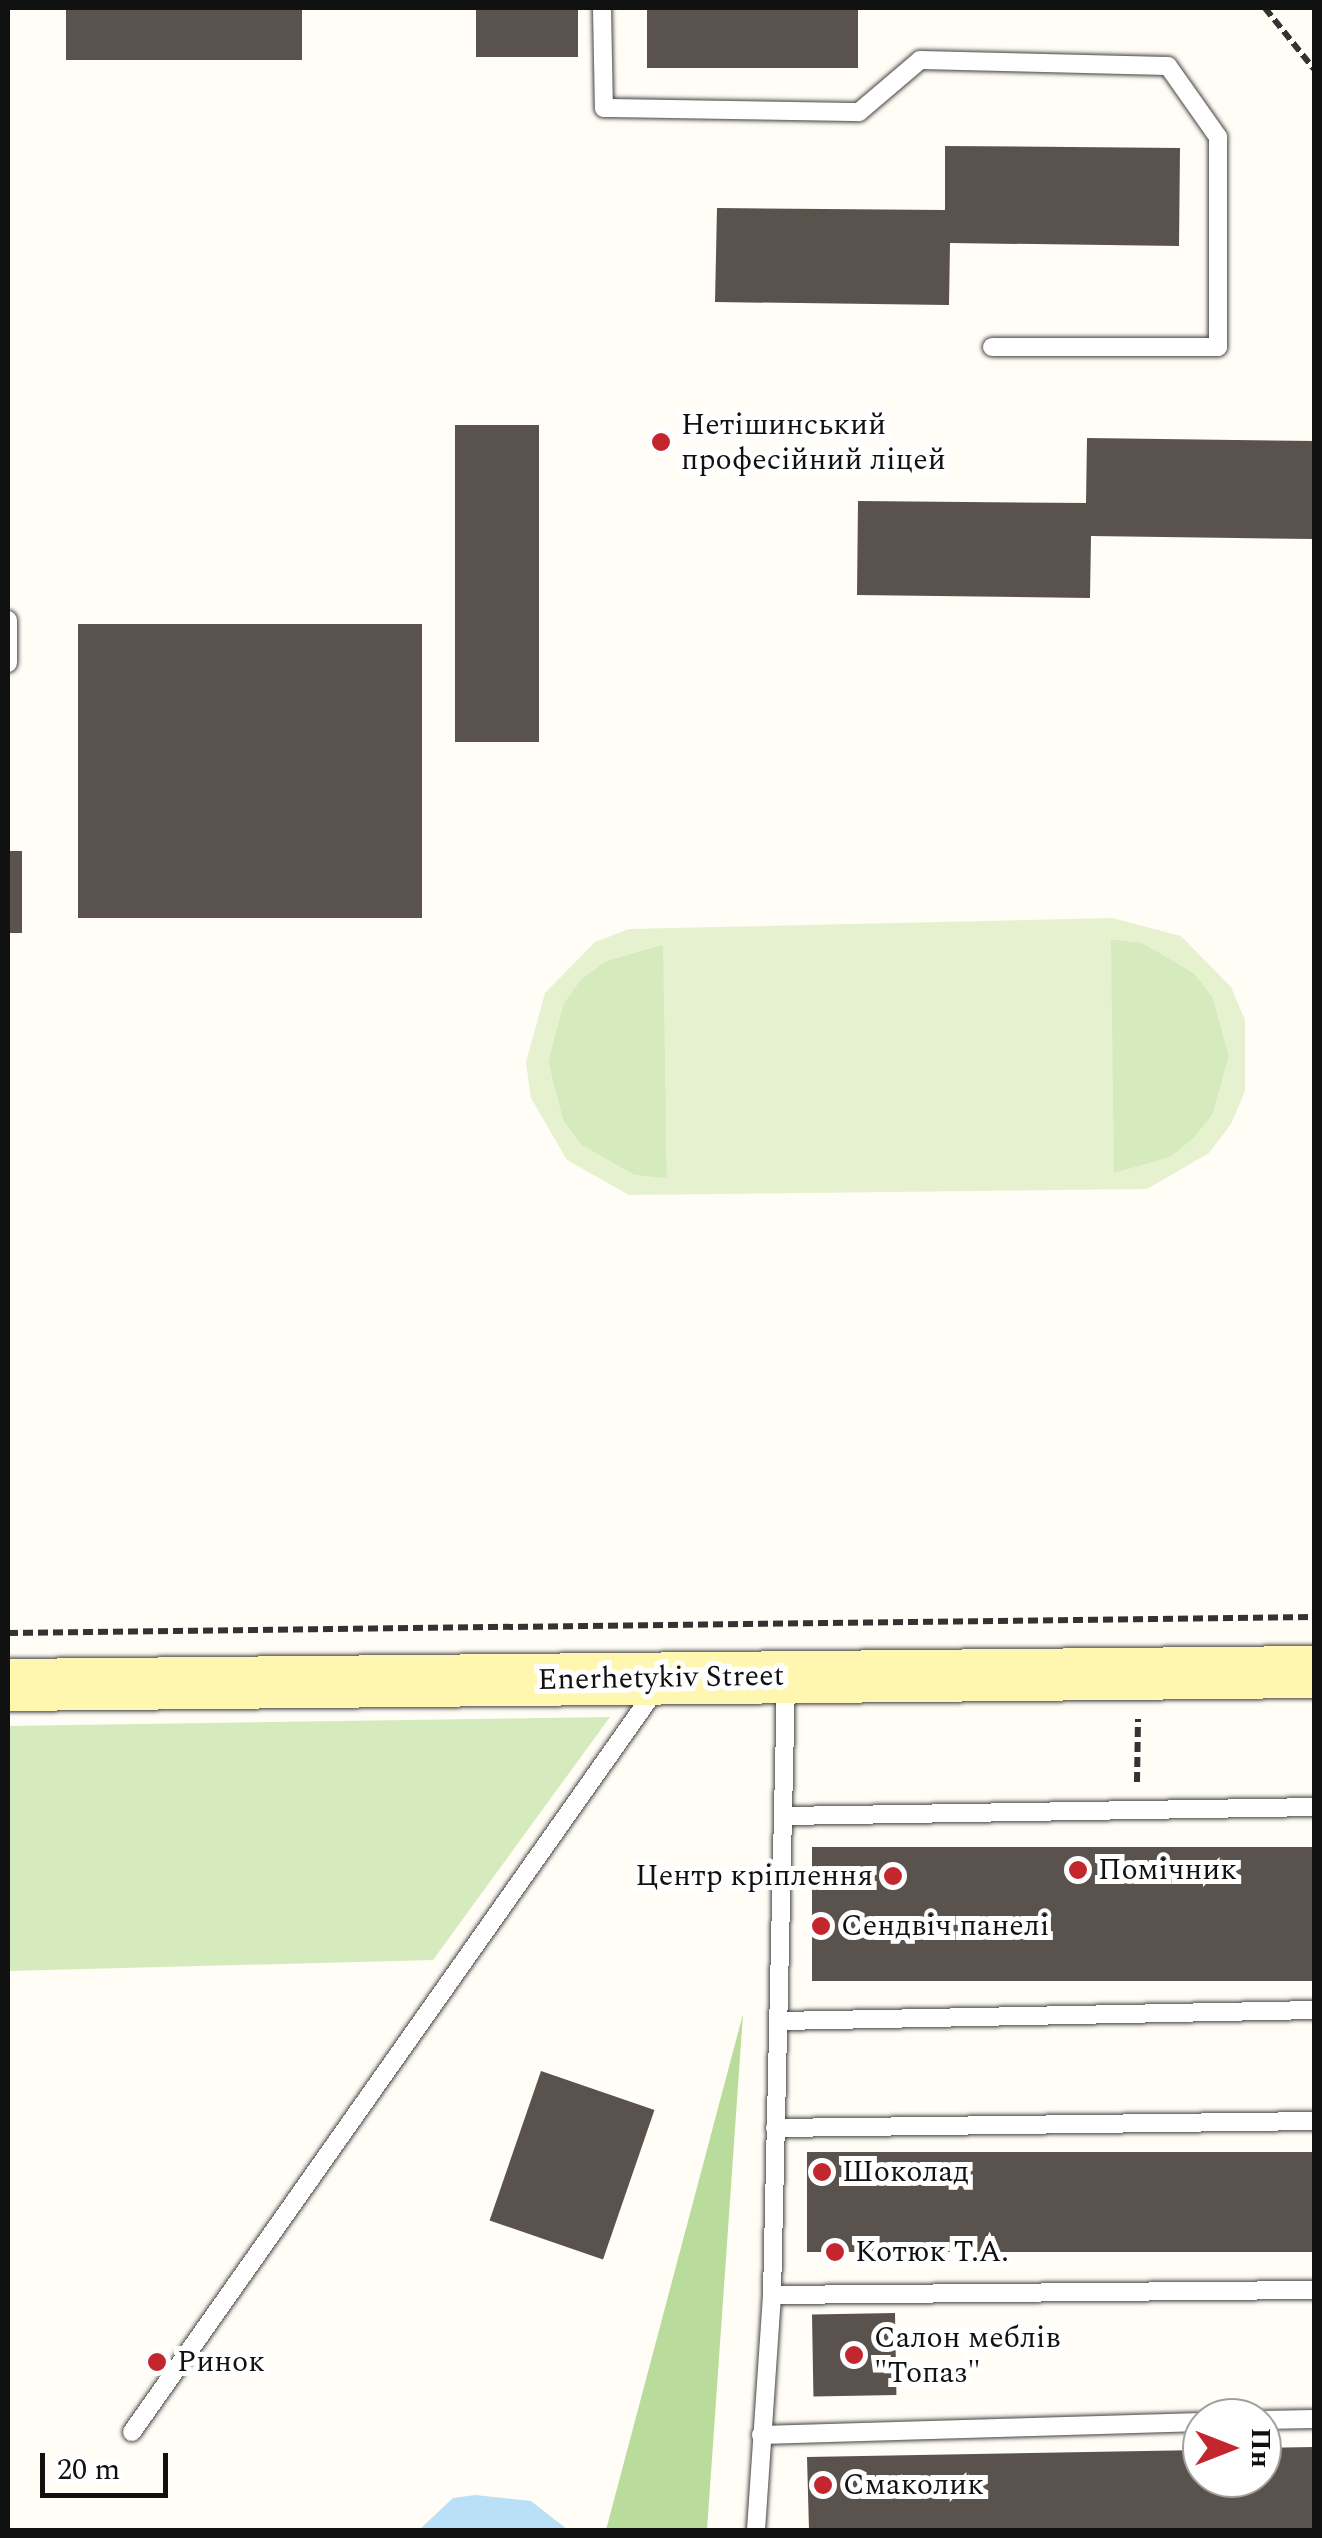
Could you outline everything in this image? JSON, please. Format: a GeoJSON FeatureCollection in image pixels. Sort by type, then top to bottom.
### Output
{"type":"FeatureCollection","features":[{"type":"Feature","properties":{"kind":"main road","name":"Enerhetykiv Street"},"geometry":{"type":"LineString","coordinates":[[8,1686],[1314,1672]]}},
{"type":"Feature","properties":{"kind":"lane"},"geometry":{"type":"LineString","coordinates":[[602,8],[604,108],[860,112],[920,60],[1168,66],[1218,136],[1218,347],[992,347]]}},
{"type":"Feature","properties":{"kind":"lane"},"geometry":{"type":"LineString","coordinates":[[8,620],[8,663]]}},
{"type":"Feature","properties":{"kind":"lane"},"geometry":{"type":"LineString","coordinates":[[756,2530],[772,2296],[786,1677]]}},
{"type":"Feature","properties":{"kind":"lane"},"geometry":{"type":"LineString","coordinates":[[132,2432],[663,1678]]}},
{"type":"Feature","properties":{"kind":"lane"},"geometry":{"type":"LineString","coordinates":[[785,1816],[1314,1807]]}},
{"type":"Feature","properties":{"kind":"lane"},"geometry":{"type":"LineString","coordinates":[[781,2021],[1314,2010]]}},
{"type":"Feature","properties":{"kind":"lane"},"geometry":{"type":"LineString","coordinates":[[775,2128],[1314,2120]]}},
{"type":"Feature","properties":{"kind":"lane"},"geometry":{"type":"LineString","coordinates":[[772,2296],[1314,2290]]}},
{"type":"Feature","properties":{"kind":"lane"},"geometry":{"type":"LineString","coordinates":[[1282,2420],[1314,2419]]}},
{"type":"Feature","properties":{"kind":"lane"},"geometry":{"type":"LineString","coordinates":[[761,2435],[1182,2423]]}},
{"type":"Feature","properties":{"kind":"path"},"geometry":{"type":"LineString","coordinates":[[1265,8],[1314,69]]}},
{"type":"Feature","properties":{"kind":"path"},"geometry":{"type":"LineString","coordinates":[[8,1634],[1314,1618]]}},
{"type":"Feature","properties":{"kind":"green space"},"geometry":{"type":"Polygon","coordinates":[[[1112,918],[1181,936],[1231,987],[1245,1020],[1245,1091],[1231,1124],[1209,1153],[1147,1189],[629,1195],[567,1160],[531,1098],[526,1062],[545,993],[595,942],[629,929],[1112,918]],[[1111,939],[1114,1173],[1170,1157],[1194,1138],[1213,1114],[1229,1056],[1213,997],[1194,973],[1142,943],[1111,939]],[[663,944],[606,961],[581,979],[563,1004],[548,1062],[563,1121],[581,1145],[634,1175],[667,1178],[663,944]]]}},
{"type":"Feature","properties":{"kind":"green space"},"geometry":{"type":"Polygon","coordinates":[[[1110,939],[1142,942],[1194,973],[1213,997],[1229,1056],[1213,1114],[1194,1138],[1171,1157],[1113,1174],[1110,939]]]}},
{"type":"Feature","properties":{"kind":"green space"},"geometry":{"type":"Polygon","coordinates":[[[664,944],[667,1179],[634,1175],[581,1145],[563,1121],[548,1062],[563,1004],[581,979],[606,961],[664,944]]]}},
{"type":"Feature","properties":{"kind":"green space"},"geometry":{"type":"Polygon","coordinates":[[[610,1717],[433,1960],[8,1971],[8,1726],[610,1717]]]}},
{"type":"Feature","properties":{"kind":"green space"},"geometry":{"type":"Polygon","coordinates":[[[743,2014],[707,2530],[606,2530],[743,2014]]]}},
{"type":"Feature","properties":{"kind":"water"},"geometry":{"type":"Polygon","coordinates":[[[475,2495],[531,2501],[568,2530],[419,2530],[453,2498],[475,2495]]]}},
{"type":"Feature","properties":{"kind":"building"},"geometry":{"type":"Polygon","coordinates":[[[66,8],[302,8],[302,60],[66,60],[66,8]]]}},
{"type":"Feature","properties":{"kind":"building"},"geometry":{"type":"Polygon","coordinates":[[[476,8],[578,8],[578,57],[476,57],[476,8]]]}},
{"type":"Feature","properties":{"kind":"building"},"geometry":{"type":"Polygon","coordinates":[[[647,8],[858,8],[858,68],[647,68],[647,8]]]}},
{"type":"Feature","properties":{"kind":"building"},"geometry":{"type":"Polygon","coordinates":[[[945,146],[1180,148],[1179,246],[950,243],[949,305],[715,302],[717,208],[945,210],[945,146]]]}},
{"type":"Feature","properties":{"kind":"building"},"geometry":{"type":"Polygon","coordinates":[[[455,425],[539,425],[539,742],[455,742],[455,425]]]}},
{"type":"Feature","properties":{"kind":"building"},"geometry":{"type":"Polygon","coordinates":[[[1087,438],[1314,441],[1314,539],[1091,536],[1090,598],[857,595],[858,501],[1086,503],[1087,438]]]}},
{"type":"Feature","properties":{"kind":"building"},"geometry":{"type":"Polygon","coordinates":[[[78,624],[422,624],[422,918],[78,918],[78,624]]]}},
{"type":"Feature","properties":{"kind":"building"},"geometry":{"type":"Polygon","coordinates":[[[8,851],[22,851],[22,933],[8,933],[8,851]]]}},
{"type":"Feature","properties":{"kind":"building"},"geometry":{"type":"Polygon","coordinates":[[[812,1847],[1314,1847],[1314,1981],[812,1981],[812,1847]]]}},
{"type":"Feature","properties":{"kind":"building"},"geometry":{"type":"Polygon","coordinates":[[[541,2071],[654,2110],[603,2259],[490,2220],[541,2071]]]}},
{"type":"Feature","properties":{"kind":"building"},"geometry":{"type":"Polygon","coordinates":[[[807,2152],[1314,2152],[1314,2252],[807,2252],[807,2152]]]}},
{"type":"Feature","properties":{"kind":"building","name":"Салон меблів \"Топаз\""},"geometry":{"type":"Polygon","coordinates":[[[895,2313],[896,2395],[813,2396],[812,2314],[895,2313]]]}},
{"type":"Feature","properties":{"kind":"building"},"geometry":{"type":"Polygon","coordinates":[[[1314,2447],[1314,2530],[809,2530],[807,2457],[1182,2450],[1182,2498],[1282,2498],[1282,2448],[1314,2447]]]}},
{"type":"Feature","properties":{"kind":"place","name":"Нетішинський професійний ліцей"},"geometry":{"type":"Point","coordinates":[661,442]}},
{"type":"Feature","properties":{"kind":"place","name":"Помічник"},"geometry":{"type":"Point","coordinates":[1078,1870]}},
{"type":"Feature","properties":{"kind":"place","name":"Центр кріплення"},"geometry":{"type":"Point","coordinates":[893,1876]}},
{"type":"Feature","properties":{"kind":"place","name":"Сендвіч панелі"},"geometry":{"type":"Point","coordinates":[821,1926]}},
{"type":"Feature","properties":{"kind":"place","name":"Шоколад"},"geometry":{"type":"Point","coordinates":[822,2172]}},
{"type":"Feature","properties":{"kind":"place","name":"Котюк Т.А."},"geometry":{"type":"Point","coordinates":[835,2252]}},
{"type":"Feature","properties":{"kind":"place","name":"Салон меблів \"Топаз\""},"geometry":{"type":"Point","coordinates":[854,2355]}},
{"type":"Feature","properties":{"kind":"place","name":"Ринок"},"geometry":{"type":"Point","coordinates":[157,2362]}},
{"type":"Feature","properties":{"kind":"place","name":"Смаколик"},"geometry":{"type":"Point","coordinates":[823,2485]}}]}
